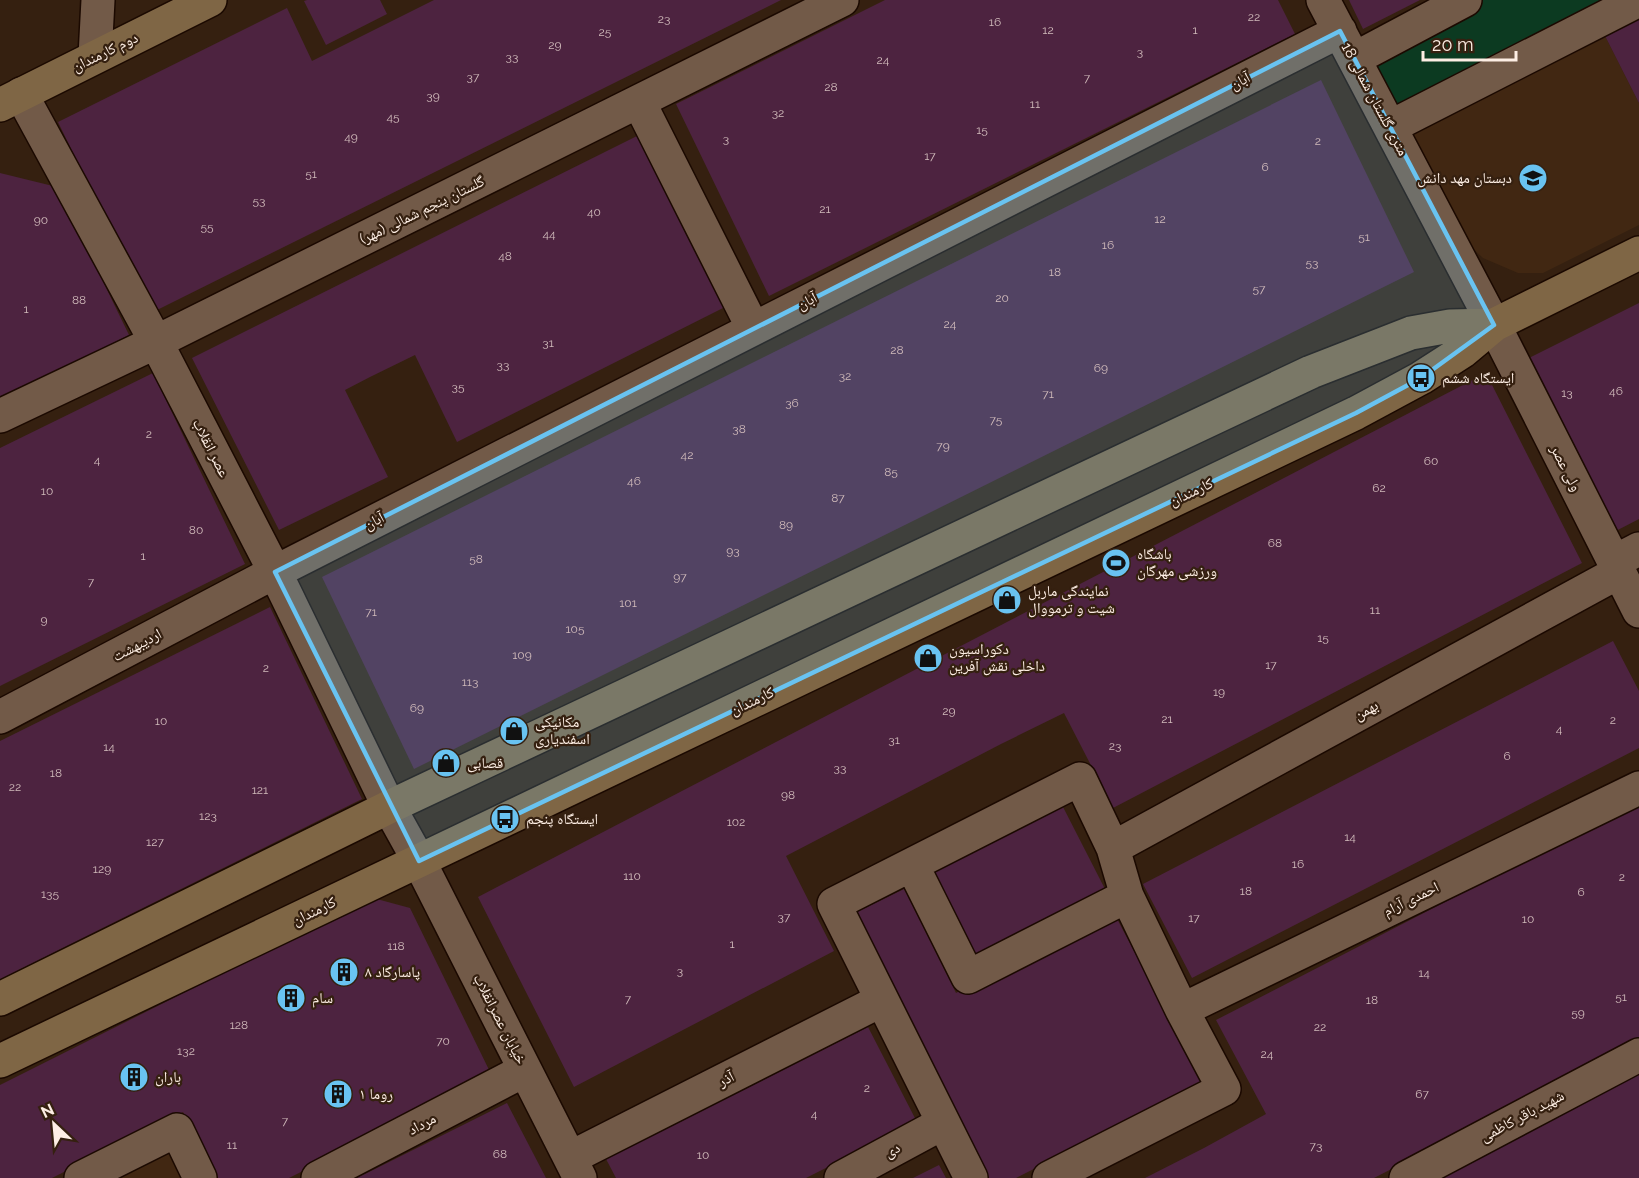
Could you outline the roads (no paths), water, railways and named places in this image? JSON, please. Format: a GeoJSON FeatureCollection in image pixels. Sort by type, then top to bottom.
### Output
{"type":"FeatureCollection","features":[{"type":"Feature","properties":{"kind":"main road","name":"دوم کارمندان"},"geometry":{"type":"LineString","coordinates":[[11,99],[210,0]]}},
{"type":"Feature","properties":{"kind":"main road","name":"کارمندان"},"geometry":{"type":"LineString","coordinates":[[0,1060],[1356,413],[1421,378],[1463,351],[1494,325],[1639,253]]}},
{"type":"Feature","properties":{"kind":"main road","name":"کارمندان"},"geometry":{"type":"LineString","coordinates":[[0,999],[390,807],[1311,372],[1411,333],[1450,326],[1494,325]]}},
{"type":"Feature","properties":{"kind":"street"},"geometry":{"type":"LineString","coordinates":[[95,56],[98,0]]}},
{"type":"Feature","properties":{"kind":"street","name":"گلستان پنجم شمالی (مهر)"},"geometry":{"type":"LineString","coordinates":[[0,416],[156,342],[842,0]]}},
{"type":"Feature","properties":{"kind":"street","name":"18 متری گلستان شمالی"},"geometry":{"type":"LineString","coordinates":[[1323,0],[1494,325]]}},
{"type":"Feature","properties":{"kind":"street","name":"آبان"},"geometry":{"type":"LineString","coordinates":[[275,572],[753,328],[1347,45],[1466,0]]}},
{"type":"Feature","properties":{"kind":"street"},"geometry":{"type":"LineString","coordinates":[[1390,127],[1639,0]]}},
{"type":"Feature","properties":{"kind":"street","name":"عصر انقلاب"},"geometry":{"type":"LineString","coordinates":[[11,99],[156,342],[275,572],[390,807]]}},
{"type":"Feature","properties":{"kind":"street"},"geometry":{"type":"LineString","coordinates":[[639,102],[753,328]]}},
{"type":"Feature","properties":{"kind":"street","name":"ولی عصر"},"geometry":{"type":"LineString","coordinates":[[1494,325],[1624,561],[1639,611]]}},
{"type":"Feature","properties":{"kind":"street","name":"بهمن"},"geometry":{"type":"LineString","coordinates":[[1113,848],[1624,561]]}},
{"type":"Feature","properties":{"kind":"street","name":"اردیبهشت"},"geometry":{"type":"LineString","coordinates":[[0,717],[275,572]]}},
{"type":"Feature","properties":{"kind":"street"},"geometry":{"type":"LineString","coordinates":[[971,1178],[834,904],[1080,779],[1113,848],[1126,896],[1224,1089],[1049,1178]]}},
{"type":"Feature","properties":{"kind":"street","name":"احمدی آرام"},"geometry":{"type":"LineString","coordinates":[[1182,1010],[1639,788]]}},
{"type":"Feature","properties":{"kind":"street","name":"خیابان عصرانقلاب"},"geometry":{"type":"LineString","coordinates":[[390,807],[575,1168]]}},
{"type":"Feature","properties":{"kind":"street"},"geometry":{"type":"LineString","coordinates":[[912,864],[968,977],[1126,896]]}},
{"type":"Feature","properties":{"kind":"street","name":"آذر"},"geometry":{"type":"LineString","coordinates":[[575,1168],[882,1000]]}},
{"type":"Feature","properties":{"kind":"street","name":"شهید باقر کاظمی"},"geometry":{"type":"LineString","coordinates":[[1406,1178],[1639,1055]]}},
{"type":"Feature","properties":{"kind":"street","name":"مرداد"},"geometry":{"type":"LineString","coordinates":[[318,1178],[525,1070]]}},
{"type":"Feature","properties":{"kind":"street","name":"دی"},"geometry":{"type":"LineString","coordinates":[[841,1178],[943,1123]]}},
{"type":"Feature","properties":{"kind":"street"},"geometry":{"type":"LineString","coordinates":[[81,1178],[177,1130],[200,1178]]}},
{"type":"Feature","properties":{"kind":"place","name":"دبستان مهد دانش"},"geometry":{"type":"Point","coordinates":[1533,178]}},
{"type":"Feature","properties":{"kind":"place","name":"ایستگاه ششم"},"geometry":{"type":"Point","coordinates":[1421,378]}},
{"type":"Feature","properties":{"kind":"place","name":"باشگاه ورزشی مهرگان"},"geometry":{"type":"Point","coordinates":[1116,563]}},
{"type":"Feature","properties":{"kind":"place","name":"نمایندگی ماربل شیت و ترمووال"},"geometry":{"type":"Point","coordinates":[1007,600]}},
{"type":"Feature","properties":{"kind":"place","name":"دکوراسیون داخلی نقش آفرین"},"geometry":{"type":"Point","coordinates":[928,658]}},
{"type":"Feature","properties":{"kind":"place","name":"مکانیکی اسفندیاری"},"geometry":{"type":"Point","coordinates":[514,731]}},
{"type":"Feature","properties":{"kind":"place","name":"قصابی"},"geometry":{"type":"Point","coordinates":[446,763]}},
{"type":"Feature","properties":{"kind":"place","name":"ایستگاه پنجم"},"geometry":{"type":"Point","coordinates":[505,819]}},
{"type":"Feature","properties":{"kind":"place","name":"پاسارگاد ۸"},"geometry":{"type":"Point","coordinates":[344,972]}},
{"type":"Feature","properties":{"kind":"place","name":"سام"},"geometry":{"type":"Point","coordinates":[291,998]}},
{"type":"Feature","properties":{"kind":"place","name":"باران"},"geometry":{"type":"Point","coordinates":[134,1077]}},
{"type":"Feature","properties":{"kind":"place","name":"روما ۱"},"geometry":{"type":"Point","coordinates":[338,1094]}}]}
